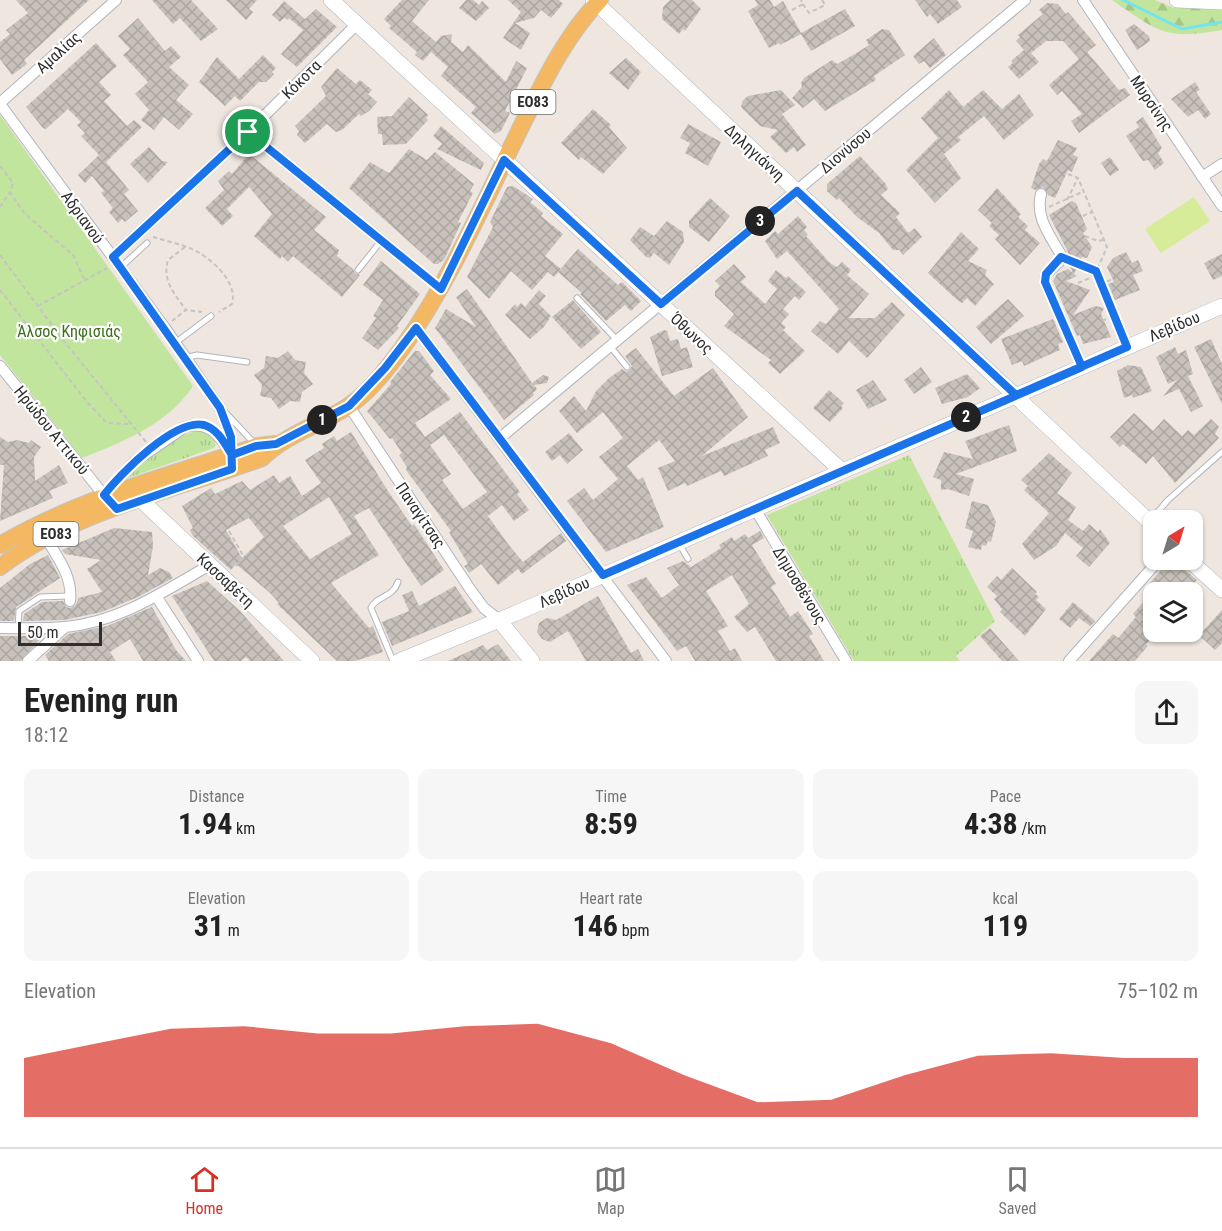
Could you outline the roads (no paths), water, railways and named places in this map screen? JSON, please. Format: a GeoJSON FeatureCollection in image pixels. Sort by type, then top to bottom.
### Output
{"type":"FeatureCollection","features":[{"type":"Feature","properties":{"kind":"main road","name":"ΕΟ83"},"geometry":{"type":"LineString","coordinates":[[0,545],[45,521],[104,495],[232,462],[262,458],[276,444],[349,406],[385,368],[416,328],[441,289],[552,67],[597,1]]}},
{"type":"Feature","properties":{"kind":"main road","name":"ΕΟ83"},"geometry":{"type":"LineString","coordinates":[[0,567],[46,538],[232,462],[256,446],[276,444]]}},
{"type":"Feature","properties":{"kind":"street","name":"Αμαλίας"},"geometry":{"type":"LineString","coordinates":[[0,104],[116,0]]}},
{"type":"Feature","properties":{"kind":"street","name":"Όθωνος"},"geometry":{"type":"LineString","coordinates":[[331,0],[842,471]]}},
{"type":"Feature","properties":{"kind":"street","name":"Διονύσου"},"geometry":{"type":"LineString","coordinates":[[500,438],[1025,0]]}},
{"type":"Feature","properties":{"kind":"street","name":"Μυρσίνης"},"geometry":{"type":"LineString","coordinates":[[1083,0],[1222,206]]}},
{"type":"Feature","properties":{"kind":"street"},"geometry":{"type":"LineString","coordinates":[[1177,0],[1222,2]]}},
{"type":"Feature","properties":{"kind":"street","name":"Δηληγιάννη"},"geometry":{"type":"LineString","coordinates":[[597,1],[1143,516]]}},
{"type":"Feature","properties":{"kind":"street","name":"Κόκοτα"},"geometry":{"type":"LineString","coordinates":[[117,263],[357,24]]}},
{"type":"Feature","properties":{"kind":"street","name":"Αδριανού"},"geometry":{"type":"LineString","coordinates":[[0,104],[165,328],[220,408],[231,437],[232,462]]}},
{"type":"Feature","properties":{"kind":"street"},"geometry":{"type":"LineString","coordinates":[[248,132],[441,289]]}},
{"type":"Feature","properties":{"kind":"street"},"geometry":{"type":"LineString","coordinates":[[1202,177],[1222,164]]}},
{"type":"Feature","properties":{"kind":"street"},"geometry":{"type":"LineString","coordinates":[[1041,194],[1038,212],[1061,257],[1046,274],[1045,282],[1082,367]]}},
{"type":"Feature","properties":{"kind":"street","name":"Λεβίδου"},"geometry":{"type":"LineString","coordinates":[[399,661],[499,620],[1222,306]]}},
{"type":"Feature","properties":{"kind":"street"},"geometry":{"type":"LineString","coordinates":[[416,328],[666,661]]}},
{"type":"Feature","properties":{"kind":"street","name":"Ηρώδου Αττικού"},"geometry":{"type":"LineString","coordinates":[[0,366],[117,509]]}},
{"type":"Feature","properties":{"kind":"street","name":"Παναγίτσας"},"geometry":{"type":"LineString","coordinates":[[349,406],[470,589],[484,608],[499,620]]}},
{"type":"Feature","properties":{"kind":"street"},"geometry":{"type":"LineString","coordinates":[[104,495],[140,458],[185,427],[194,424],[212,429],[232,462]]}},
{"type":"Feature","properties":{"kind":"street","name":"Κασσαβέτη"},"geometry":{"type":"LineString","coordinates":[[141,500],[312,661]]}},
{"type":"Feature","properties":{"kind":"street","name":"Δημοσθένους"},"geometry":{"type":"LineString","coordinates":[[755,509],[846,661]]}},
{"type":"Feature","properties":{"kind":"street"},"geometry":{"type":"LineString","coordinates":[[46,538],[72,585],[69,598]]}},
{"type":"Feature","properties":{"kind":"street"},"geometry":{"type":"LineString","coordinates":[[0,628],[65,627],[110,618],[156,596],[210,565]]}},
{"type":"Feature","properties":{"kind":"street"},"geometry":{"type":"LineString","coordinates":[[1069,661],[1151,570]]}},
{"type":"Feature","properties":{"kind":"street"},"geometry":{"type":"LineString","coordinates":[[1200,570],[1222,590]]}},
{"type":"Feature","properties":{"kind":"street"},"geometry":{"type":"LineString","coordinates":[[156,596],[198,661]]}},
{"type":"Feature","properties":{"kind":"street"},"geometry":{"type":"LineString","coordinates":[[499,620],[523,646],[532,661]]}},
{"type":"Feature","properties":{"kind":"street"},"geometry":{"type":"LineString","coordinates":[[28,661],[65,627]]}},
{"type":"Feature","properties":{"kind":"lane"},"geometry":{"type":"LineString","coordinates":[[358,270],[381,241]]}},
{"type":"Feature","properties":{"kind":"lane"},"geometry":{"type":"LineString","coordinates":[[577,298],[614,343],[627,367]]}},
{"type":"Feature","properties":{"kind":"lane"},"geometry":{"type":"LineString","coordinates":[[175,343],[212,315]]}},
{"type":"Feature","properties":{"kind":"lane"},"geometry":{"type":"LineString","coordinates":[[185,358],[196,355],[247,362]]}},
{"type":"Feature","properties":{"kind":"lane"},"geometry":{"type":"LineString","coordinates":[[220,408],[256,446]]}},
{"type":"Feature","properties":{"kind":"lane"},"geometry":{"type":"LineString","coordinates":[[1161,510],[1168,500],[1222,452]]}},
{"type":"Feature","properties":{"kind":"lane"},"geometry":{"type":"LineString","coordinates":[[678,542],[688,558]]}},
{"type":"Feature","properties":{"kind":"lane"},"geometry":{"type":"LineString","coordinates":[[393,661],[371,608],[373,603],[393,592],[398,582]]}},
{"type":"Feature","properties":{"kind":"lane"},"geometry":{"type":"LineString","coordinates":[[18,628],[18,611],[40,597],[69,598]]}},
{"type":"Feature","properties":{"kind":"waterway"},"geometry":{"type":"LineString","coordinates":[[1123,0],[1182,29],[1222,22]]}},
{"type":"Feature","properties":{"kind":"park label","name":"Άλσος Κηφισιάς"},"geometry":{"type":"Point","coordinates":[69,331]}}]}
